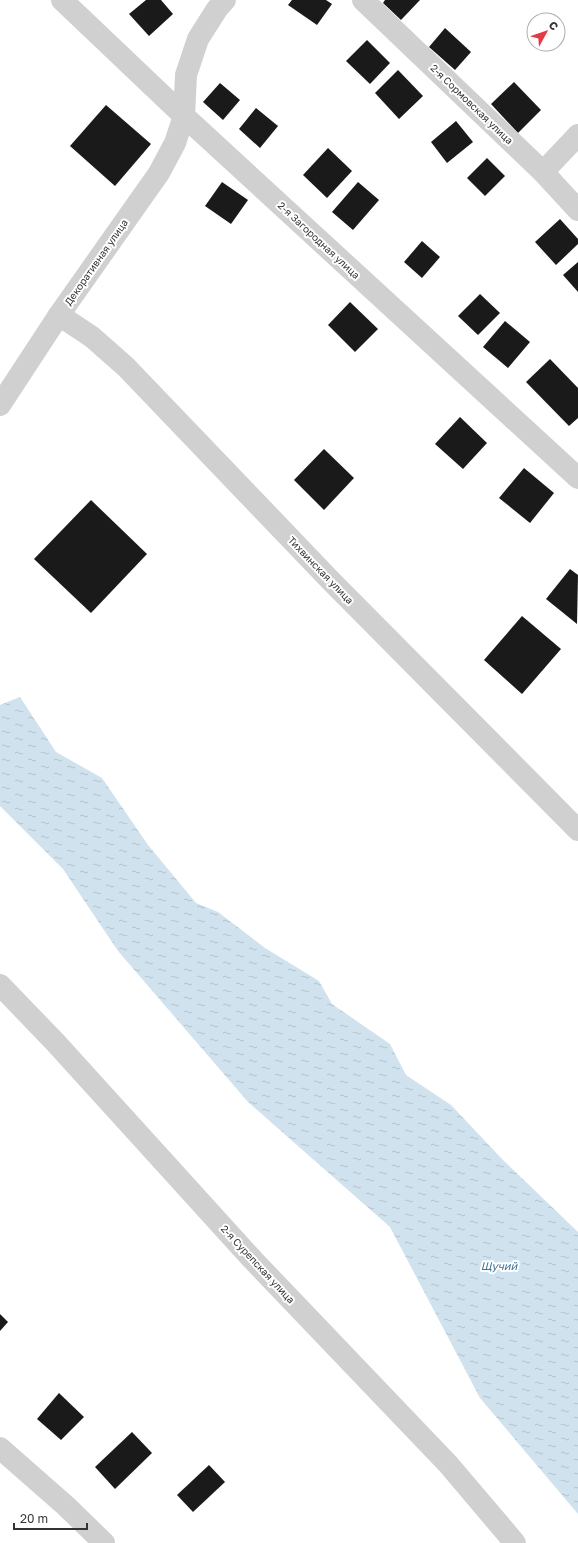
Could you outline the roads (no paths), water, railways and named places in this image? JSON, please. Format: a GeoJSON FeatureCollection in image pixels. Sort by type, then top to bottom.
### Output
{"type":"FeatureCollection","features":[{"type":"Feature","properties":{"kind":"street","name":"2-я Загородная улица"},"geometry":{"type":"LineString","coordinates":[[62,0],[184,116],[578,478]]}},
{"type":"Feature","properties":{"kind":"street","name":"Декоративная улица"},"geometry":{"type":"LineString","coordinates":[[0,405],[59,315],[159,173],[175,142],[184,116],[186,75],[198,39],[217,9],[225,0]]}},
{"type":"Feature","properties":{"kind":"street","name":"2-я Сормовская улица"},"geometry":{"type":"LineString","coordinates":[[363,0],[543,172],[578,210]]}},
{"type":"Feature","properties":{"kind":"street"},"geometry":{"type":"LineString","coordinates":[[543,172],[578,135]]}},
{"type":"Feature","properties":{"kind":"street","name":"Тихвинская улица"},"geometry":{"type":"LineString","coordinates":[[59,315],[92,337],[126,367],[332,582],[578,830]]}},
{"type":"Feature","properties":{"kind":"street","name":"2-я Сурепская улица"},"geometry":{"type":"LineString","coordinates":[[0,985],[56,1042],[253,1260],[448,1464],[515,1543]]}},
{"type":"Feature","properties":{"kind":"street"},"geometry":{"type":"LineString","coordinates":[[0,1448],[66,1506],[104,1543]]}},
{"type":"Feature","properties":{"kind":"water","name":"Щучий"},"geometry":{"type":"Polygon","coordinates":[[[20,697],[56,752],[102,778],[148,845],[196,903],[218,912],[265,948],[319,981],[332,1004],[390,1044],[406,1075],[451,1105],[503,1160],[578,1232],[578,1514],[480,1398],[390,1227],[248,1102],[118,951],[63,869],[0,806],[0,705],[20,697]]]}}]}
